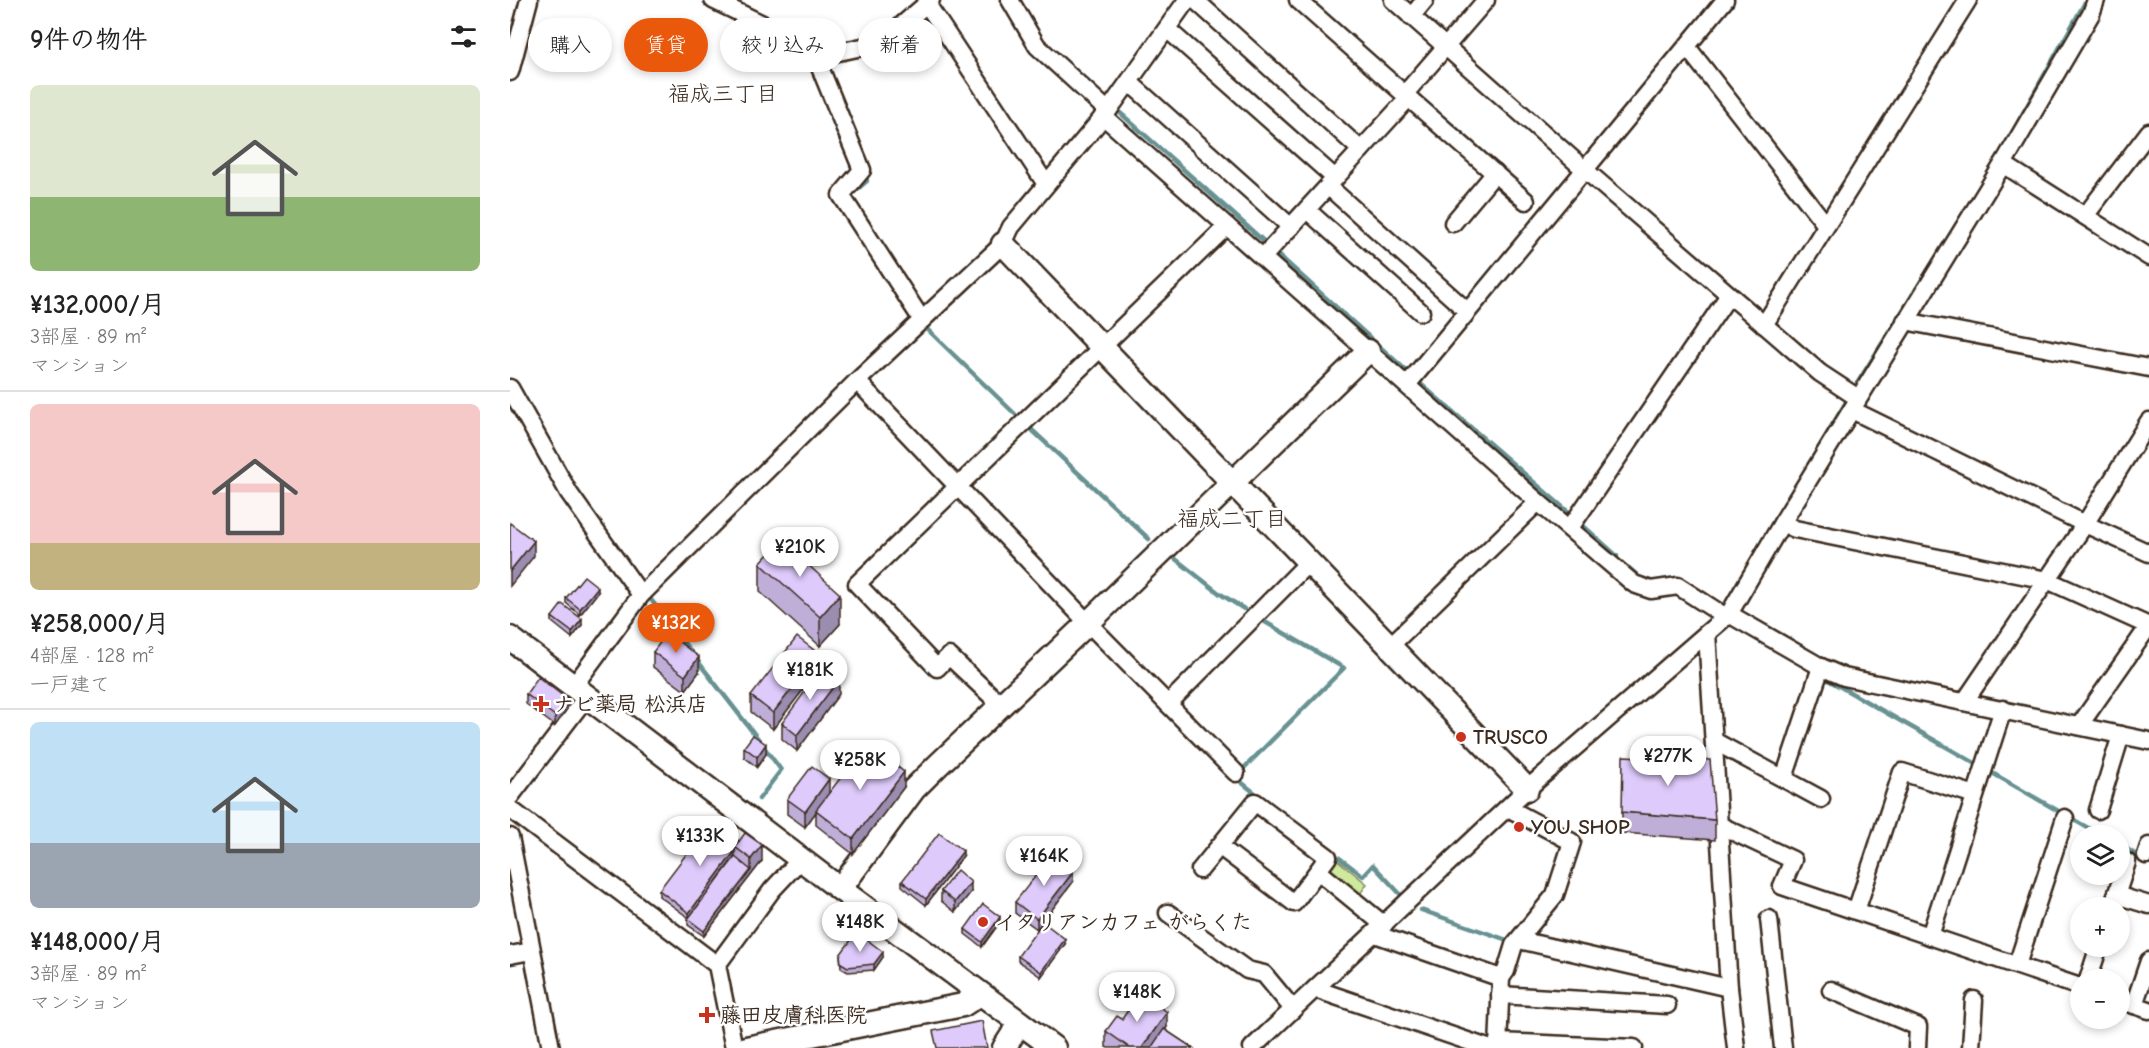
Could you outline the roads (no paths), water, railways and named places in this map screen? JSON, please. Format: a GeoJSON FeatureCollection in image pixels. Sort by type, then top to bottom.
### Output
{"type":"FeatureCollection","features":[{"type":"Feature","properties":{"kind":"street"},"geometry":{"type":"LineString","coordinates":[[510,72],[529,0]]}},
{"type":"Feature","properties":{"kind":"street"},"geometry":{"type":"LineString","coordinates":[[713,0],[750,18]]}},
{"type":"Feature","properties":{"kind":"street"},"geometry":{"type":"LineString","coordinates":[[1011,0],[1037,46],[1105,113],[1227,226],[1268,251],[1368,351],[1411,380],[1538,502],[1574,522],[1634,584],[1651,590],[1678,586],[1820,672],[2149,741]]}},
{"type":"Feature","properties":{"kind":"street"},"geometry":{"type":"LineString","coordinates":[[510,797],[641,595],[857,381],[1003,244],[1011,227],[1105,113],[1187,0]]}},
{"type":"Feature","properties":{"kind":"street"},"geometry":{"type":"LineString","coordinates":[[1195,0],[1361,150]]}},
{"type":"Feature","properties":{"kind":"street"},"geometry":{"type":"LineString","coordinates":[[1298,0],[1526,201]]}},
{"type":"Feature","properties":{"kind":"street"},"geometry":{"type":"LineString","coordinates":[[1393,0],[1729,295],[1853,399],[2085,524],[2149,553]]}},
{"type":"Feature","properties":{"kind":"street"},"geometry":{"type":"LineString","coordinates":[[1411,16],[1425,0]]}},
{"type":"Feature","properties":{"kind":"street"},"geometry":{"type":"LineString","coordinates":[[1268,251],[1402,104],[1410,90],[1486,0]]}},
{"type":"Feature","properties":{"kind":"street"},"geometry":{"type":"LineString","coordinates":[[1411,380],[1725,0]]}},
{"type":"Feature","properties":{"kind":"street"},"geometry":{"type":"LineString","coordinates":[[1764,325],[1968,0]]}},
{"type":"Feature","properties":{"kind":"street"},"geometry":{"type":"LineString","coordinates":[[1255,1045],[1527,789],[1728,616],[1853,399],[1905,321],[2003,164],[2091,14],[2096,0]]}},
{"type":"Feature","properties":{"kind":"street"},"geometry":{"type":"LineString","coordinates":[[846,50],[881,43],[929,2],[1046,184]]}},
{"type":"Feature","properties":{"kind":"street"},"geometry":{"type":"LineString","coordinates":[[1167,29],[1467,311]]}},
{"type":"Feature","properties":{"kind":"street"},"geometry":{"type":"LineString","coordinates":[[1687,47],[1826,225]]}},
{"type":"Feature","properties":{"kind":"street"},"geometry":{"type":"LineString","coordinates":[[821,72],[862,170],[840,195],[922,320]]}},
{"type":"Feature","properties":{"kind":"street"},"geometry":{"type":"LineString","coordinates":[[1129,82],[1291,227]]}},
{"type":"Feature","properties":{"kind":"street"},"geometry":{"type":"LineString","coordinates":[[2085,216],[2149,132]]}},
{"type":"Feature","properties":{"kind":"street"},"geometry":{"type":"LineString","coordinates":[[2003,164],[2149,257]]}},
{"type":"Feature","properties":{"kind":"street"},"geometry":{"type":"LineString","coordinates":[[1453,223],[1495,173]]}},
{"type":"Feature","properties":{"kind":"street"},"geometry":{"type":"LineString","coordinates":[[1307,210],[1421,312]]}},
{"type":"Feature","properties":{"kind":"street"},"geometry":{"type":"LineString","coordinates":[[1001,705],[950,656],[937,668],[857,584],[1227,226]]}},
{"type":"Feature","properties":{"kind":"street"},"geometry":{"type":"LineString","coordinates":[[1003,244],[1527,789]]}},
{"type":"Feature","properties":{"kind":"street"},"geometry":{"type":"LineString","coordinates":[[1574,522],[1729,295]]}},
{"type":"Feature","properties":{"kind":"street"},"geometry":{"type":"LineString","coordinates":[[1905,321],[2149,368]]}},
{"type":"Feature","properties":{"kind":"street"},"geometry":{"type":"LineString","coordinates":[[840,889],[914,789],[1368,351]]}},
{"type":"Feature","properties":{"kind":"street"},"geometry":{"type":"LineString","coordinates":[[857,381],[1088,623],[1236,773]]}},
{"type":"Feature","properties":{"kind":"street"},"geometry":{"type":"LineString","coordinates":[[510,388],[568,493],[641,595]]}},
{"type":"Feature","properties":{"kind":"street"},"geometry":{"type":"LineString","coordinates":[[1965,701],[2085,524],[2149,421]]}},
{"type":"Feature","properties":{"kind":"street"},"geometry":{"type":"LineString","coordinates":[[1389,647],[1538,502]]}},
{"type":"Feature","properties":{"kind":"street"},"geometry":{"type":"LineString","coordinates":[[1782,523],[1795,529],[2047,580],[2149,626],[2079,726]]}},
{"type":"Feature","properties":{"kind":"street"},"geometry":{"type":"LineString","coordinates":[[1168,704],[1309,562]]}},
{"type":"Feature","properties":{"kind":"street"},"geometry":{"type":"LineString","coordinates":[[1707,633],[1730,988],[1736,1048]]}},
{"type":"Feature","properties":{"kind":"street"},"geometry":{"type":"LineString","coordinates":[[510,638],[840,889],[1054,1048]]}},
{"type":"Feature","properties":{"kind":"street"},"geometry":{"type":"LineString","coordinates":[[1784,778],[1820,672]]}},
{"type":"Feature","properties":{"kind":"street"},"geometry":{"type":"LineString","coordinates":[[1930,936],[2003,709]]}},
{"type":"Feature","properties":{"kind":"street"},"geometry":{"type":"LineString","coordinates":[[2098,810],[2121,735]]}},
{"type":"Feature","properties":{"kind":"street"},"geometry":{"type":"LineString","coordinates":[[1714,741],[1821,799]]}},
{"type":"Feature","properties":{"kind":"street"},"geometry":{"type":"LineString","coordinates":[[1856,911],[1902,772],[1975,795]]}},
{"type":"Feature","properties":{"kind":"street"},"geometry":{"type":"LineString","coordinates":[[1200,870],[1219,846],[1255,801],[1328,857],[1294,903],[1219,846]]}},
{"type":"Feature","properties":{"kind":"street"},"geometry":{"type":"LineString","coordinates":[[1495,1046],[1500,986],[1514,945],[1555,895],[1572,842],[1508,808]]}},
{"type":"Feature","properties":{"kind":"street"},"geometry":{"type":"LineString","coordinates":[[510,809],[717,965],[734,1048]]}},
{"type":"Feature","properties":{"kind":"street"},"geometry":{"type":"LineString","coordinates":[[2018,965],[2065,818]]}},
{"type":"Feature","properties":{"kind":"street"},"geometry":{"type":"LineString","coordinates":[[1719,825],[1793,860],[1782,886],[2070,983]]}},
{"type":"Feature","properties":{"kind":"street"},"geometry":{"type":"LineString","coordinates":[[510,837],[551,1048]]}},
{"type":"Feature","properties":{"kind":"street"},"geometry":{"type":"LineString","coordinates":[[717,965],[772,890],[801,859]]}},
{"type":"Feature","properties":{"kind":"street"},"geometry":{"type":"LineString","coordinates":[[1318,871],[1379,929],[1500,986],[1667,1005]]}},
{"type":"Feature","properties":{"kind":"street"},"geometry":{"type":"LineString","coordinates":[[2130,903],[2149,905]]}},
{"type":"Feature","properties":{"kind":"street"},"geometry":{"type":"LineString","coordinates":[[1167,913],[1246,970],[1264,974],[1293,1009]]}},
{"type":"Feature","properties":{"kind":"street"},"geometry":{"type":"LineString","coordinates":[[1769,919],[1784,1048]]}},
{"type":"Feature","properties":{"kind":"street"},"geometry":{"type":"LineString","coordinates":[[1518,939],[1730,988]]}},
{"type":"Feature","properties":{"kind":"street"},"geometry":{"type":"LineString","coordinates":[[510,956],[531,951]]}},
{"type":"Feature","properties":{"kind":"street"},"geometry":{"type":"LineString","coordinates":[[2134,1005],[2149,961]]}},
{"type":"Feature","properties":{"kind":"street"},"geometry":{"type":"LineString","coordinates":[[1315,989],[1495,1046],[1634,1048]]}},
{"type":"Feature","properties":{"kind":"street"},"geometry":{"type":"LineString","coordinates":[[1831,990],[1918,1027],[1917,1048]]}},
{"type":"Feature","properties":{"kind":"street"},"geometry":{"type":"LineString","coordinates":[[746,1048],[963,1005],[980,994]]}},
{"type":"Feature","properties":{"kind":"street"},"geometry":{"type":"LineString","coordinates":[[1971,1048],[1974,1000]]}},
{"type":"Feature","properties":{"kind":"street"},"geometry":{"type":"LineString","coordinates":[[1004,1048],[1020,1023]]}},
{"type":"Feature","properties":{"kind":"street"},"geometry":{"type":"LineString","coordinates":[[1255,1045],[1274,1048]]}},
{"type":"Feature","properties":{"kind":"waterway"},"geometry":{"type":"LineString","coordinates":[[2005,145],[2084,4]]}},
{"type":"Feature","properties":{"kind":"waterway"},"geometry":{"type":"LineString","coordinates":[[1117,110],[1268,245]]}},
{"type":"Feature","properties":{"kind":"waterway"},"geometry":{"type":"LineString","coordinates":[[854,192],[867,181],[865,173]]}},
{"type":"Feature","properties":{"kind":"waterway"},"geometry":{"type":"LineString","coordinates":[[1853,390],[1971,201]]}},
{"type":"Feature","properties":{"kind":"waterway"},"geometry":{"type":"LineString","coordinates":[[1274,251],[1410,374]]}},
{"type":"Feature","properties":{"kind":"waterway"},"geometry":{"type":"LineString","coordinates":[[927,329],[1015,414]]}},
{"type":"Feature","properties":{"kind":"waterway"},"geometry":{"type":"LineString","coordinates":[[1416,380],[1573,516]]}},
{"type":"Feature","properties":{"kind":"waterway"},"geometry":{"type":"LineString","coordinates":[[1724,606],[1849,397]]}},
{"type":"Feature","properties":{"kind":"waterway"},"geometry":{"type":"LineString","coordinates":[[1032,430],[1149,539]]}},
{"type":"Feature","properties":{"kind":"waterway"},"geometry":{"type":"LineString","coordinates":[[1579,522],[1617,556]]}},
{"type":"Feature","properties":{"kind":"waterway"},"geometry":{"type":"LineString","coordinates":[[1173,557],[1219,593],[1244,609]]}},
{"type":"Feature","properties":{"kind":"waterway"},"geometry":{"type":"LineString","coordinates":[[1629,568],[1637,575]]}},
{"type":"Feature","properties":{"kind":"waterway"},"geometry":{"type":"LineString","coordinates":[[649,597],[691,652]]}},
{"type":"Feature","properties":{"kind":"waterway"},"geometry":{"type":"LineString","coordinates":[[1239,773],[1344,668],[1265,622]]}},
{"type":"Feature","properties":{"kind":"waterway"},"geometry":{"type":"LineString","coordinates":[[696,659],[759,740]]}},
{"type":"Feature","properties":{"kind":"waterway"},"geometry":{"type":"LineString","coordinates":[[1823,677],[1980,766]]}},
{"type":"Feature","properties":{"kind":"waterway"},"geometry":{"type":"LineString","coordinates":[[759,799],[781,770],[764,747]]}},
{"type":"Feature","properties":{"kind":"waterway"},"geometry":{"type":"LineString","coordinates":[[1987,770],[2083,825]]}},
{"type":"Feature","properties":{"kind":"waterway"},"geometry":{"type":"LineString","coordinates":[[1236,778],[1260,797]]}},
{"type":"Feature","properties":{"kind":"waterway"},"geometry":{"type":"LineString","coordinates":[[2130,851],[2141,858]]}},
{"type":"Feature","properties":{"kind":"waterway"},"geometry":{"type":"LineString","coordinates":[[1333,853],[1363,876],[1373,865],[1403,897]]}},
{"type":"Feature","properties":{"kind":"waterway"},"geometry":{"type":"LineString","coordinates":[[1421,910],[1510,941]]}},
{"type":"Feature","properties":{"kind":"place","name":"ナビ薬局 松浜店"},"geometry":{"type":"Point","coordinates":[541,704]}},
{"type":"Feature","properties":{"kind":"place","name":"TRUSCO"},"geometry":{"type":"Point","coordinates":[1461,737]}},
{"type":"Feature","properties":{"kind":"place","name":"YOU SHOP"},"geometry":{"type":"Point","coordinates":[1519,827]}},
{"type":"Feature","properties":{"kind":"place","name":"イタリアンカフェ がらくた"},"geometry":{"type":"Point","coordinates":[983,922]}},
{"type":"Feature","properties":{"kind":"place","name":"藤田皮膚科医院"},"geometry":{"type":"Point","coordinates":[707,1015]}},
{"type":"Feature","properties":{"kind":"district","name":"福成三丁目"},"geometry":{"type":"Point","coordinates":[723,93]}},
{"type":"Feature","properties":{"kind":"district","name":"福成二丁目"},"geometry":{"type":"Point","coordinates":[1232,518]}}]}
